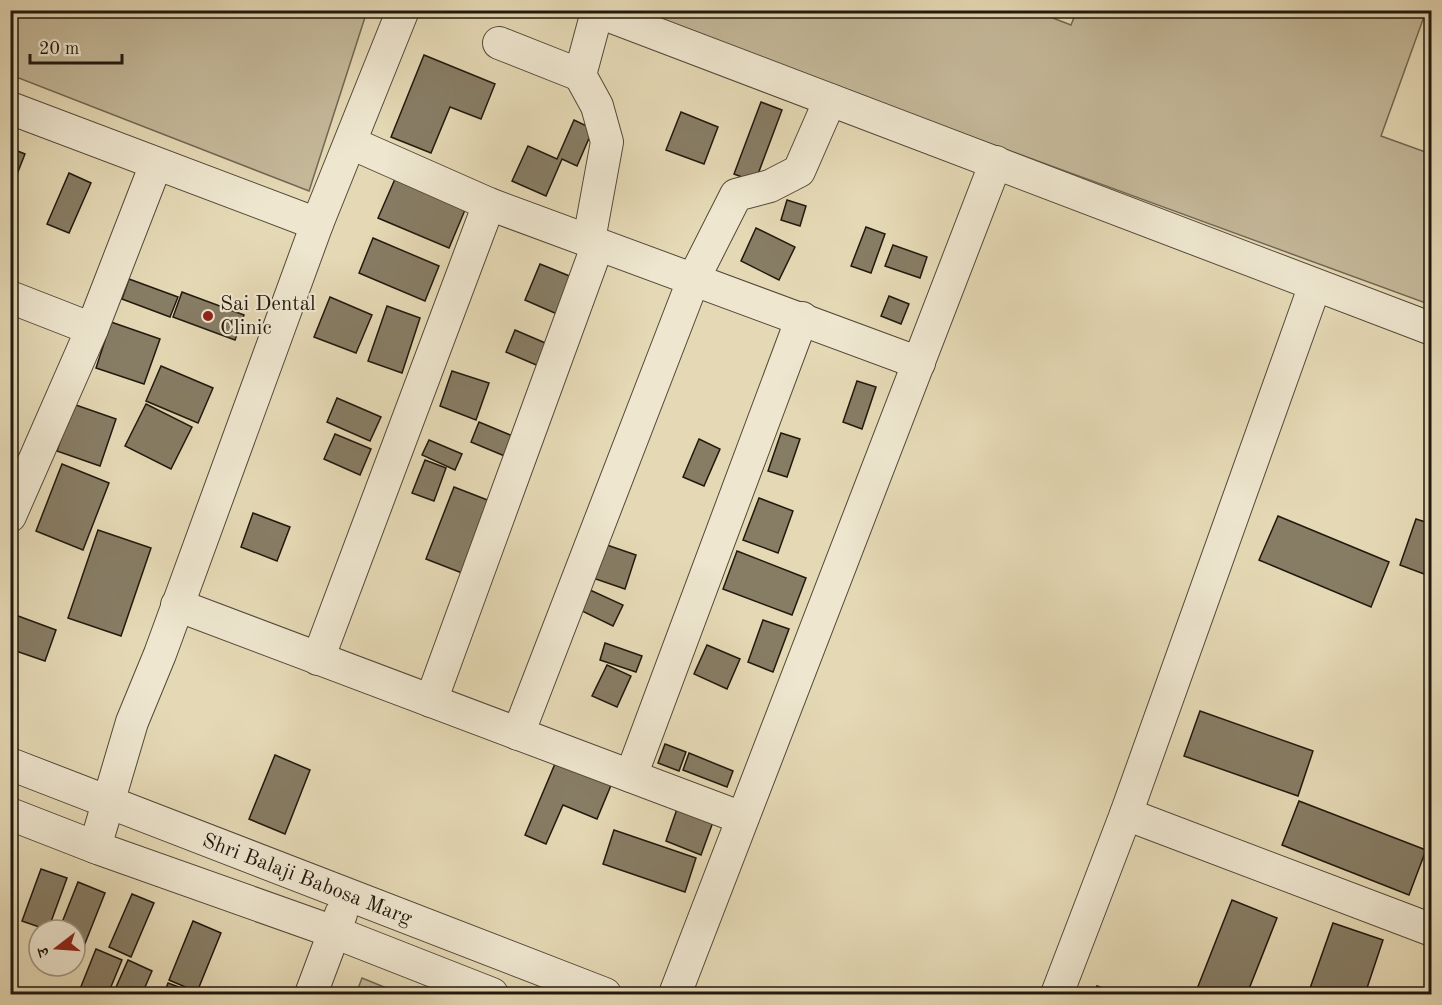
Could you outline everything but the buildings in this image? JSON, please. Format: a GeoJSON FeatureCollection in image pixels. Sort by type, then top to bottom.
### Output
{"type":"FeatureCollection","features":[{"type":"Feature","properties":{"kind":"street"},"geometry":{"type":"LineString","coordinates":[[95,847],[132,722],[160,654],[317,224],[403,10]]}},
{"type":"Feature","properties":{"kind":"street"},"geometry":{"type":"LineString","coordinates":[[580,75],[595,11],[1431,329]]}},
{"type":"Feature","properties":{"kind":"street"},"geometry":{"type":"LineString","coordinates":[[431,701],[594,242],[607,142],[597,106],[580,75],[499,43]]}},
{"type":"Feature","properties":{"kind":"street"},"geometry":{"type":"LineString","coordinates":[[518,734],[693,278],[736,195],[770,186],[799,171],[830,100]]}},
{"type":"Feature","properties":{"kind":"street"},"geometry":{"type":"LineString","coordinates":[[10,108],[317,224]]}},
{"type":"Feature","properties":{"kind":"street"},"geometry":{"type":"LineString","coordinates":[[351,143],[489,204],[920,363]]}},
{"type":"Feature","properties":{"kind":"street"},"geometry":{"type":"LineString","coordinates":[[675,994],[996,162]]}},
{"type":"Feature","properties":{"kind":"street"},"geometry":{"type":"LineString","coordinates":[[10,516],[92,329],[156,164]]}},
{"type":"Feature","properties":{"kind":"street"},"geometry":{"type":"LineString","coordinates":[[318,659],[489,204]]}},
{"type":"Feature","properties":{"kind":"street"},"geometry":{"type":"LineString","coordinates":[[1057,994],[1126,814],[1315,285]]}},
{"type":"Feature","properties":{"kind":"street"},"geometry":{"type":"LineString","coordinates":[[10,297],[92,329]]}},
{"type":"Feature","properties":{"kind":"street"},"geometry":{"type":"LineString","coordinates":[[631,776],[802,318]]}},
{"type":"Feature","properties":{"kind":"street"},"geometry":{"type":"LineString","coordinates":[[177,605],[742,818]]}},
{"type":"Feature","properties":{"kind":"street","name":"Shri Balaji Babosa Marg"},"geometry":{"type":"LineString","coordinates":[[10,764],[604,994]]}},
{"type":"Feature","properties":{"kind":"street","name":"Shri Balaji Babosa Marg"},"geometry":{"type":"LineString","coordinates":[[10,814],[95,847],[334,932],[492,994]]}},
{"type":"Feature","properties":{"kind":"street"},"geometry":{"type":"LineString","coordinates":[[1126,814],[1431,930]]}},
{"type":"Feature","properties":{"kind":"street"},"geometry":{"type":"LineString","coordinates":[[311,994],[348,896]]}},
{"type":"Feature","properties":{"kind":"shaded area"},"geometry":{"type":"Polygon","coordinates":[[[1032,10],[1071,25],[1077,10],[1426,11],[1381,136],[1431,154],[1431,305],[628,11],[1032,10]]]}},
{"type":"Feature","properties":{"kind":"shaded area"},"geometry":{"type":"Polygon","coordinates":[[[10,11],[367,11],[309,191],[11,75],[10,11]]]}},
{"type":"Feature","properties":{"kind":"shaded area"},"geometry":{"type":"Polygon","coordinates":[[[362,978],[401,994],[356,994],[362,978]]]}},
{"type":"Feature","properties":{"kind":"place","name":"Sai Dental Clinic"},"geometry":{"type":"Point","coordinates":[208,316]}}]}
